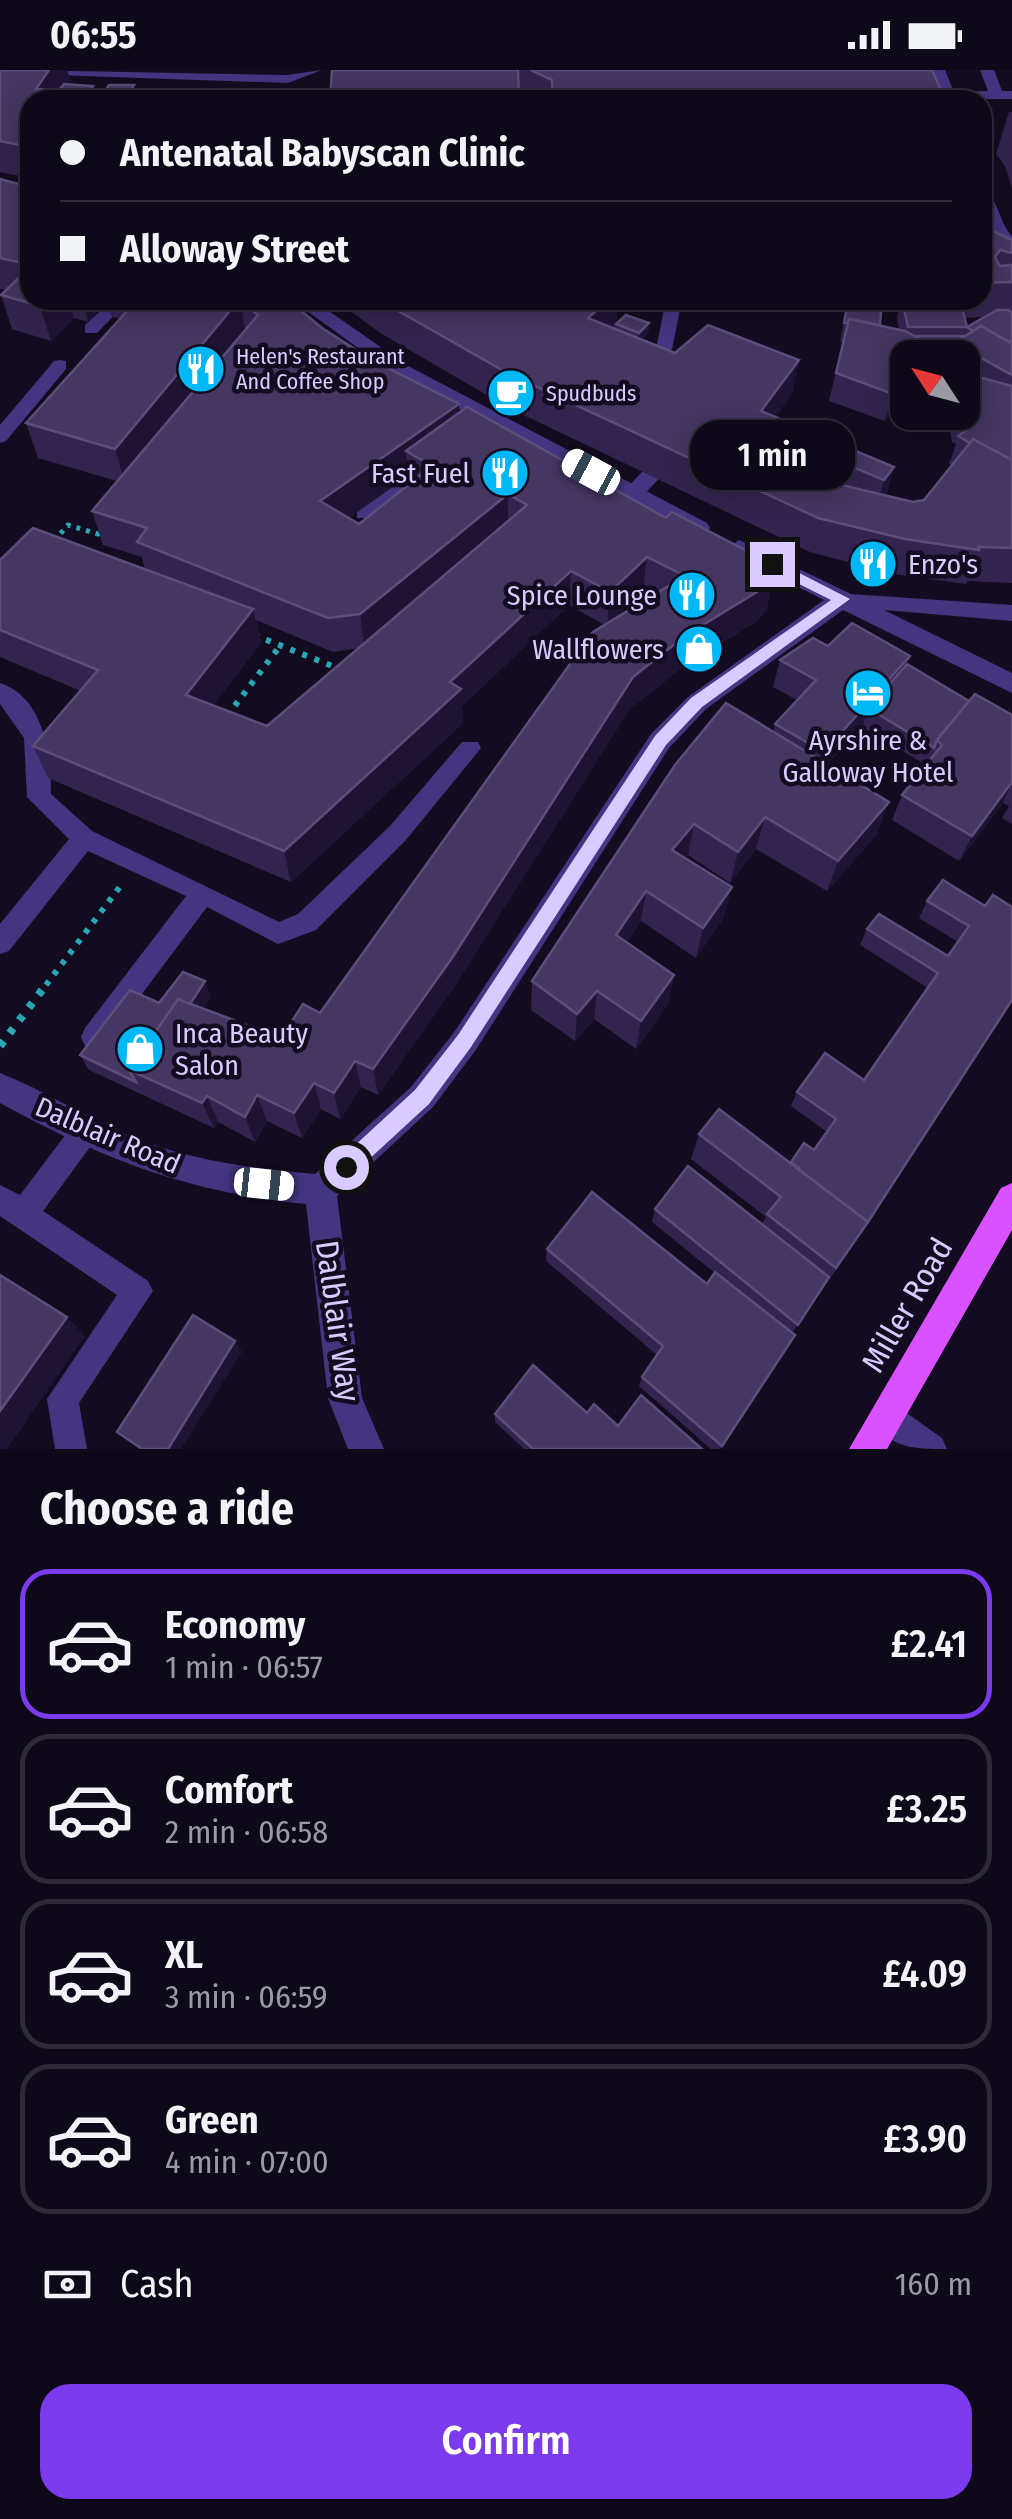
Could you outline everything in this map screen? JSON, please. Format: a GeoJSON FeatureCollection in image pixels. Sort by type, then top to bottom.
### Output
{"type":"FeatureCollection","features":[{"type":"Feature","properties":{"kind":"main road","name":"Miller Road"},"geometry":{"type":"LineString","coordinates":[[867,1449],[1008,1214]]}},
{"type":"Feature","properties":{"kind":"street"},"geometry":{"type":"LineString","coordinates":[[26,70],[288,79],[315,70]]}},
{"type":"Feature","properties":{"kind":"street"},"geometry":{"type":"LineString","coordinates":[[315,310],[484,425],[632,494],[1012,684]]}},
{"type":"Feature","properties":{"kind":"street"},"geometry":{"type":"LineString","coordinates":[[632,494],[685,438]]}},
{"type":"Feature","properties":{"kind":"street"},"geometry":{"type":"LineString","coordinates":[[320,1190],[422,1097],[465,1041],[660,741],[697,702],[842,599],[1012,613]]}},
{"type":"Feature","properties":{"kind":"street","name":"Dalblair Road"},"geometry":{"type":"LineString","coordinates":[[0,1086],[86,1130],[168,1165],[236,1181],[320,1190]]}},
{"type":"Feature","properties":{"kind":"street","name":"Dalblair Way"},"geometry":{"type":"LineString","coordinates":[[320,1190],[345,1398],[366,1449]]}},
{"type":"Feature","properties":{"kind":"lane"},"geometry":{"type":"LineString","coordinates":[[988,70],[1004,96]]}},
{"type":"Feature","properties":{"kind":"lane"},"geometry":{"type":"LineString","coordinates":[[91,329],[111,310]]}},
{"type":"Feature","properties":{"kind":"lane"},"geometry":{"type":"LineString","coordinates":[[664,348],[672,310]]}},
{"type":"Feature","properties":{"kind":"lane"},"geometry":{"type":"LineString","coordinates":[[0,436],[60,365]]}},
{"type":"Feature","properties":{"kind":"lane"},"geometry":{"type":"LineString","coordinates":[[980,395],[1012,412]]}},
{"type":"Feature","properties":{"kind":"lane"},"geometry":{"type":"LineString","coordinates":[[364,513],[444,454]]}},
{"type":"Feature","properties":{"kind":"lane"},"geometry":{"type":"LineString","coordinates":[[0,691],[26,714],[40,750],[38,797],[84,838],[203,893],[278,934],[307,922],[398,833],[470,748]]}},
{"type":"Feature","properties":{"kind":"lane"},"geometry":{"type":"LineString","coordinates":[[0,943],[84,838]]}},
{"type":"Feature","properties":{"kind":"lane"},"geometry":{"type":"LineString","coordinates":[[94,1037],[203,893]]}},
{"type":"Feature","properties":{"kind":"lane"},"geometry":{"type":"LineString","coordinates":[[71,1449],[63,1400],[138,1292],[12,1206],[86,1130]]}},
{"type":"Feature","properties":{"kind":"lane"},"geometry":{"type":"LineString","coordinates":[[887,1415],[931,1449]]}},
{"type":"Feature","properties":{"kind":"path"},"geometry":{"type":"LineString","coordinates":[[43,554],[68,525],[98,534],[110,519]]}},
{"type":"Feature","properties":{"kind":"path"},"geometry":{"type":"LineString","coordinates":[[244,632],[351,673]]}},
{"type":"Feature","properties":{"kind":"building"},"geometry":{"type":"Polygon","coordinates":[[[0,70],[49,70],[36,89],[59,90],[20,90],[20,145],[0,141],[0,70]]]}},
{"type":"Feature","properties":{"kind":"building"},"geometry":{"type":"Polygon","coordinates":[[[332,70],[518,70],[519,90],[331,90],[332,70]]]}},
{"type":"Feature","properties":{"kind":"building"},"geometry":{"type":"Polygon","coordinates":[[[531,70],[932,70],[941,90],[552,90],[552,80],[531,70]]]}},
{"type":"Feature","properties":{"kind":"building"},"geometry":{"type":"Polygon","coordinates":[[[64,84],[93,86],[90,90],[59,90],[64,84]]]}},
{"type":"Feature","properties":{"kind":"building"},"geometry":{"type":"Polygon","coordinates":[[[109,85],[134,85],[131,90],[106,90],[109,85]]]}},
{"type":"Feature","properties":{"kind":"building"},"geometry":{"type":"Polygon","coordinates":[[[0,179],[20,184],[20,263],[0,258],[0,179]]]}},
{"type":"Feature","properties":{"kind":"building"},"geometry":{"type":"Polygon","coordinates":[[[992,231],[1012,240],[1012,253],[1000,250],[995,257],[1000,266],[1012,265],[1012,282],[992,283],[992,231]]]}},
{"type":"Feature","properties":{"kind":"building"},"geometry":{"type":"Polygon","coordinates":[[[20,277],[20,300],[1,295],[20,277]]]}},
{"type":"Feature","properties":{"kind":"building"},"geometry":{"type":"Polygon","coordinates":[[[128,310],[231,310],[115,449],[26,423],[128,310]]]}},
{"type":"Feature","properties":{"kind":"building"},"geometry":{"type":"Polygon","coordinates":[[[252,310],[300,310],[372,360],[459,404],[320,501],[359,524],[432,466],[406,451],[467,407],[666,518],[672,512],[768,562],[774,575],[765,587],[685,636],[633,677],[452,958],[373,1069],[355,1061],[334,1093],[314,1083],[294,1113],[257,1095],[245,1117],[207,1096],[202,1103],[129,1070],[178,999],[281,1038],[303,1004],[320,1013],[593,632],[685,576],[647,557],[610,592],[571,571],[450,682],[461,689],[284,851],[33,746],[98,670],[0,630],[0,560],[33,528],[253,609],[186,695],[267,726],[527,505],[508,494],[360,614],[328,618],[137,542],[147,528],[92,511],[258,315],[252,310]]]}},
{"type":"Feature","properties":{"kind":"building"},"geometry":{"type":"Polygon","coordinates":[[[397,310],[597,310],[588,318],[675,353],[708,325],[799,360],[761,411],[894,467],[884,480],[848,465],[839,469],[833,483],[913,502],[924,500],[973,439],[1012,460],[1012,548],[979,550],[905,539],[818,518],[509,374],[397,310]]]}},
{"type":"Feature","properties":{"kind":"building"},"geometry":{"type":"Polygon","coordinates":[[[846,310],[881,310],[880,325],[849,319],[844,323],[846,310]]]}},
{"type":"Feature","properties":{"kind":"building"},"geometry":{"type":"Polygon","coordinates":[[[904,310],[963,310],[967,327],[908,327],[904,310]]]}},
{"type":"Feature","properties":{"kind":"building"},"geometry":{"type":"Polygon","coordinates":[[[997,310],[1012,313],[1009,342],[981,326],[973,331],[967,327],[997,310]]]}},
{"type":"Feature","properties":{"kind":"building"},"geometry":{"type":"Polygon","coordinates":[[[626,315],[649,323],[639,333],[616,324],[626,315]]]}},
{"type":"Feature","properties":{"kind":"building"},"geometry":{"type":"Polygon","coordinates":[[[849,319],[905,331],[922,340],[890,340],[890,393],[836,373],[849,319]]]}},
{"type":"Feature","properties":{"kind":"building"},"geometry":{"type":"Polygon","coordinates":[[[981,326],[1009,342],[1012,340],[1012,375],[980,357],[980,340],[959,340],[981,326]]]}},
{"type":"Feature","properties":{"kind":"building"},"geometry":{"type":"Polygon","coordinates":[[[915,336],[964,336],[958,340],[922,340],[915,336]]]}},
{"type":"Feature","properties":{"kind":"building"},"geometry":{"type":"Polygon","coordinates":[[[980,379],[1012,386],[1012,460],[973,439],[970,443],[958,436],[966,430],[980,430],[980,379]]]}},
{"type":"Feature","properties":{"kind":"building"},"geometry":{"type":"Polygon","coordinates":[[[852,623],[910,656],[824,752],[775,724],[816,680],[780,660],[813,638],[828,646],[852,623]]]}},
{"type":"Feature","properties":{"kind":"building"},"geometry":{"type":"Polygon","coordinates":[[[907,664],[969,701],[934,748],[868,708],[907,664]]]}},
{"type":"Feature","properties":{"kind":"building"},"geometry":{"type":"Polygon","coordinates":[[[975,694],[1012,715],[1012,782],[972,836],[902,795],[942,745],[937,740],[975,694]]]}},
{"type":"Feature","properties":{"kind":"building"},"geometry":{"type":"Polygon","coordinates":[[[726,703],[889,802],[838,861],[765,817],[738,852],[694,824],[672,850],[732,887],[703,928],[646,891],[616,935],[674,975],[641,1021],[597,991],[577,1014],[532,981],[675,765],[726,703]]]}},
{"type":"Feature","properties":{"kind":"building"},"geometry":{"type":"Polygon","coordinates":[[[943,880],[985,906],[993,895],[1012,907],[1012,1000],[868,1222],[791,1162],[804,1143],[814,1150],[836,1119],[797,1092],[825,1053],[864,1080],[938,973],[867,929],[879,914],[948,956],[969,926],[927,901],[943,880]]]}},
{"type":"Feature","properties":{"kind":"building"},"geometry":{"type":"Polygon","coordinates":[[[183,972],[205,981],[190,1004],[178,999],[129,1070],[136,1082],[80,1055],[130,990],[159,1003],[183,972]]]}},
{"type":"Feature","properties":{"kind":"building"},"geometry":{"type":"Polygon","coordinates":[[[719,1109],[868,1222],[836,1268],[767,1214],[781,1197],[699,1134],[719,1109]]]}},
{"type":"Feature","properties":{"kind":"building"},"geometry":{"type":"Polygon","coordinates":[[[688,1166],[829,1277],[798,1325],[655,1209],[688,1166]]]}},
{"type":"Feature","properties":{"kind":"building"},"geometry":{"type":"Polygon","coordinates":[[[592,1192],[707,1284],[715,1272],[795,1335],[722,1446],[642,1377],[663,1346],[547,1249],[592,1192]]]}},
{"type":"Feature","properties":{"kind":"building"},"geometry":{"type":"Polygon","coordinates":[[[0,1275],[67,1317],[0,1411],[0,1275]]]}},
{"type":"Feature","properties":{"kind":"building"},"geometry":{"type":"Polygon","coordinates":[[[193,1315],[235,1341],[168,1449],[142,1449],[117,1432],[193,1315]]]}},
{"type":"Feature","properties":{"kind":"building"},"geometry":{"type":"Polygon","coordinates":[[[533,1365],[587,1413],[594,1404],[618,1426],[641,1395],[702,1449],[533,1449],[495,1414],[533,1365]]]}},
{"type":"Feature","properties":{"kind":"place","name":"Helen's Restaurant And Coffee Shop"},"geometry":{"type":"Point","coordinates":[201,369]}},
{"type":"Feature","properties":{"kind":"place","name":"Spudbuds"},"geometry":{"type":"Point","coordinates":[511,393]}},
{"type":"Feature","properties":{"kind":"place","name":"Fast Fuel"},"geometry":{"type":"Point","coordinates":[505,473]}},
{"type":"Feature","properties":{"kind":"place","name":"Enzo's"},"geometry":{"type":"Point","coordinates":[873,564]}},
{"type":"Feature","properties":{"kind":"place","name":"Spice Lounge"},"geometry":{"type":"Point","coordinates":[692,595]}},
{"type":"Feature","properties":{"kind":"place","name":"Wallflowers"},"geometry":{"type":"Point","coordinates":[699,649]}},
{"type":"Feature","properties":{"kind":"place","name":"Ayrshire & Galloway Hotel"},"geometry":{"type":"Point","coordinates":[868,693]}},
{"type":"Feature","properties":{"kind":"place","name":"Inca Beauty Salon"},"geometry":{"type":"Point","coordinates":[140,1049]}},
{"type":"Feature","properties":{"kind":"route"},"geometry":{"type":"LineString","coordinates":[[346,1167],[422,1097],[465,1041],[660,741],[697,702],[842,599],[772,564]]}}]}
